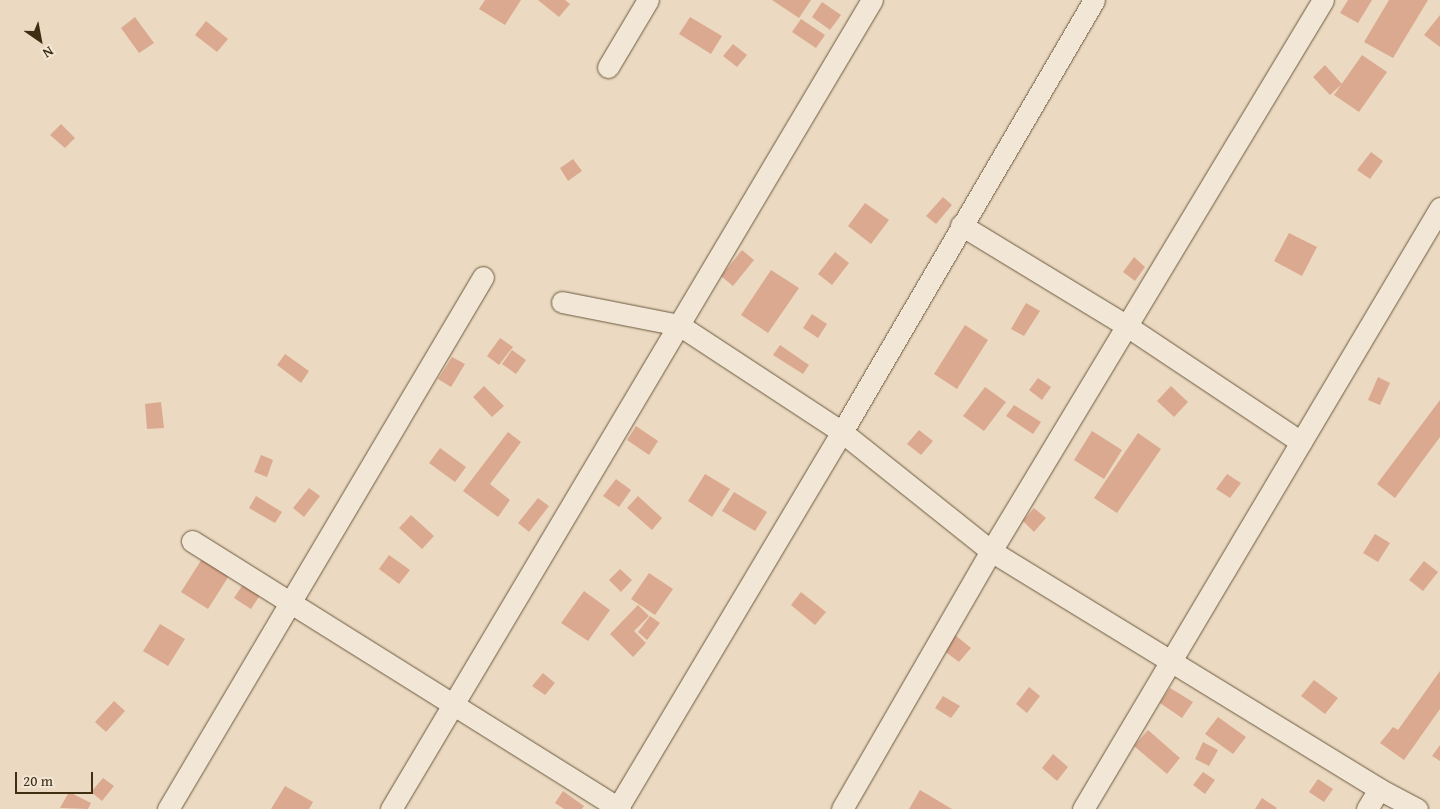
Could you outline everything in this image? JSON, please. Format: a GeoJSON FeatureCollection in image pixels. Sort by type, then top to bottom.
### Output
{"type":"FeatureCollection","features":[{"type":"Feature","properties":{"kind":"street"},"geometry":{"type":"LineString","coordinates":[[608,67],[648,0]]}},
{"type":"Feature","properties":{"kind":"street"},"geometry":{"type":"LineString","coordinates":[[391,809],[872,0]]}},
{"type":"Feature","properties":{"kind":"street"},"geometry":{"type":"LineString","coordinates":[[192,541],[453,707],[618,809],[842,432],[961,225],[1094,0]]}},
{"type":"Feature","properties":{"kind":"street"},"geometry":{"type":"LineString","coordinates":[[842,809],[991,551],[1323,0]]}},
{"type":"Feature","properties":{"kind":"street"},"geometry":{"type":"LineString","coordinates":[[1083,809],[1440,208]]}},
{"type":"Feature","properties":{"kind":"street"},"geometry":{"type":"LineString","coordinates":[[961,225],[1127,326],[1301,442]]}},
{"type":"Feature","properties":{"kind":"street"},"geometry":{"type":"LineString","coordinates":[[168,809],[483,277]]}},
{"type":"Feature","properties":{"kind":"street"},"geometry":{"type":"LineString","coordinates":[[562,302],[679,325],[842,432],[991,551],[1380,789],[1417,809]]}},
{"type":"Feature","properties":{"kind":"street"},"geometry":{"type":"LineString","coordinates":[[1367,809],[1380,789]]}},
{"type":"Feature","properties":{"kind":"building"},"geometry":{"type":"Polygon","coordinates":[[[485,0],[521,0],[505,25],[479,9],[485,0]]]}},
{"type":"Feature","properties":{"kind":"building"},"geometry":{"type":"Polygon","coordinates":[[[538,0],[565,0],[570,4],[559,17],[538,0]]]}},
{"type":"Feature","properties":{"kind":"building"},"geometry":{"type":"Polygon","coordinates":[[[772,0],[811,0],[799,18],[772,0]]]}},
{"type":"Feature","properties":{"kind":"building"},"geometry":{"type":"Polygon","coordinates":[[[1348,0],[1372,0],[1358,23],[1340,13],[1348,0]]]}},
{"type":"Feature","properties":{"kind":"building"},"geometry":{"type":"Polygon","coordinates":[[[1389,0],[1428,0],[1393,58],[1364,42],[1389,0]]]}},
{"type":"Feature","properties":{"kind":"building"},"geometry":{"type":"Polygon","coordinates":[[[822,2],[841,15],[830,30],[812,17],[822,2]]]}},
{"type":"Feature","properties":{"kind":"building"},"geometry":{"type":"Polygon","coordinates":[[[1440,15],[1440,47],[1424,35],[1440,15]]]}},
{"type":"Feature","properties":{"kind":"building"},"geometry":{"type":"Polygon","coordinates":[[[135,17],[154,43],[139,53],[121,28],[135,17]]]}},
{"type":"Feature","properties":{"kind":"building"},"geometry":{"type":"Polygon","coordinates":[[[690,17],[722,36],[711,54],[679,34],[690,17]]]}},
{"type":"Feature","properties":{"kind":"building"},"geometry":{"type":"Polygon","coordinates":[[[801,19],[825,35],[816,48],[792,32],[801,19]]]}},
{"type":"Feature","properties":{"kind":"building"},"geometry":{"type":"Polygon","coordinates":[[[206,21],[228,39],[217,52],[195,35],[206,21]]]}},
{"type":"Feature","properties":{"kind":"building"},"geometry":{"type":"Polygon","coordinates":[[[733,44],[747,55],[737,67],[723,56],[733,44]]]}},
{"type":"Feature","properties":{"kind":"building"},"geometry":{"type":"Polygon","coordinates":[[[1362,55],[1387,72],[1359,112],[1334,95],[1362,55]]]}},
{"type":"Feature","properties":{"kind":"building"},"geometry":{"type":"Polygon","coordinates":[[[1325,65],[1342,84],[1330,95],[1313,77],[1325,65]]]}},
{"type":"Feature","properties":{"kind":"building"},"geometry":{"type":"Polygon","coordinates":[[[61,124],[75,138],[65,148],[50,135],[61,124]]]}},
{"type":"Feature","properties":{"kind":"building"},"geometry":{"type":"Polygon","coordinates":[[[1371,152],[1383,161],[1370,179],[1357,170],[1371,152]]]}},
{"type":"Feature","properties":{"kind":"building"},"geometry":{"type":"Polygon","coordinates":[[[573,159],[582,171],[568,181],[560,168],[573,159]]]}},
{"type":"Feature","properties":{"kind":"building"},"geometry":{"type":"Polygon","coordinates":[[[943,197],[952,205],[936,224],[926,216],[943,197]]]}},
{"type":"Feature","properties":{"kind":"building"},"geometry":{"type":"Polygon","coordinates":[[[865,203],[889,220],[871,244],[848,226],[865,203]]]}},
{"type":"Feature","properties":{"kind":"building"},"geometry":{"type":"Polygon","coordinates":[[[1289,233],[1317,247],[1302,276],[1274,261],[1289,233]]]}},
{"type":"Feature","properties":{"kind":"building"},"geometry":{"type":"Polygon","coordinates":[[[742,250],[754,260],[733,286],[721,276],[742,250]]]}},
{"type":"Feature","properties":{"kind":"building"},"geometry":{"type":"Polygon","coordinates":[[[835,252],[849,263],[832,285],[818,274],[835,252]]]}},
{"type":"Feature","properties":{"kind":"building"},"geometry":{"type":"Polygon","coordinates":[[[1134,257],[1145,267],[1135,281],[1123,272],[1134,257]]]}},
{"type":"Feature","properties":{"kind":"building"},"geometry":{"type":"Polygon","coordinates":[[[771,270],[799,288],[768,333],[741,315],[771,270]]]}},
{"type":"Feature","properties":{"kind":"building"},"geometry":{"type":"Polygon","coordinates":[[[1026,303],[1040,311],[1024,336],[1011,329],[1026,303]]]}},
{"type":"Feature","properties":{"kind":"building"},"geometry":{"type":"Polygon","coordinates":[[[812,314],[827,324],[818,338],[803,328],[812,314]]]}},
{"type":"Feature","properties":{"kind":"building"},"geometry":{"type":"Polygon","coordinates":[[[965,325],[988,340],[957,389],[934,374],[965,325]]]}},
{"type":"Feature","properties":{"kind":"building"},"geometry":{"type":"Polygon","coordinates":[[[500,338],[513,347],[499,365],[487,356],[500,338]]]}},
{"type":"Feature","properties":{"kind":"building"},"geometry":{"type":"Polygon","coordinates":[[[780,345],[809,365],[803,374],[773,355],[780,345]]]}},
{"type":"Feature","properties":{"kind":"building"},"geometry":{"type":"Polygon","coordinates":[[[512,350],[526,360],[516,374],[502,364],[512,350]]]}},
{"type":"Feature","properties":{"kind":"building"},"geometry":{"type":"Polygon","coordinates":[[[285,354],[309,371],[301,383],[277,365],[285,354]]]}},
{"type":"Feature","properties":{"kind":"building"},"geometry":{"type":"Polygon","coordinates":[[[452,357],[465,364],[451,387],[438,379],[452,357]]]}},
{"type":"Feature","properties":{"kind":"building"},"geometry":{"type":"Polygon","coordinates":[[[1378,377],[1390,383],[1380,405],[1368,400],[1378,377]]]}},
{"type":"Feature","properties":{"kind":"building"},"geometry":{"type":"Polygon","coordinates":[[[1038,378],[1051,387],[1042,400],[1029,390],[1038,378]]]}},
{"type":"Feature","properties":{"kind":"building"},"geometry":{"type":"Polygon","coordinates":[[[484,386],[504,406],[492,417],[473,397],[484,386]]]}},
{"type":"Feature","properties":{"kind":"building"},"geometry":{"type":"Polygon","coordinates":[[[1171,386],[1188,402],[1174,417],[1157,401],[1171,386]]]}},
{"type":"Feature","properties":{"kind":"building"},"geometry":{"type":"Polygon","coordinates":[[[985,387],[1006,402],[984,431],[963,416],[985,387]]]}},
{"type":"Feature","properties":{"kind":"building"},"geometry":{"type":"Polygon","coordinates":[[[1440,400],[1440,437],[1395,498],[1377,484],[1440,400]]]}},
{"type":"Feature","properties":{"kind":"building"},"geometry":{"type":"Polygon","coordinates":[[[161,402],[164,428],[147,429],[145,404],[161,402]]]}},
{"type":"Feature","properties":{"kind":"building"},"geometry":{"type":"Polygon","coordinates":[[[1014,405],[1041,422],[1033,434],[1006,416],[1014,405]]]}},
{"type":"Feature","properties":{"kind":"building"},"geometry":{"type":"Polygon","coordinates":[[[636,426],[658,441],[649,455],[627,440],[636,426]]]}},
{"type":"Feature","properties":{"kind":"building"},"geometry":{"type":"Polygon","coordinates":[[[919,430],[933,441],[921,455],[907,444],[919,430]]]}},
{"type":"Feature","properties":{"kind":"building"},"geometry":{"type":"Polygon","coordinates":[[[1092,431],[1122,450],[1104,479],[1074,460],[1092,431]]]}},
{"type":"Feature","properties":{"kind":"building"},"geometry":{"type":"Polygon","coordinates":[[[508,432],[521,442],[490,484],[510,500],[498,517],[463,491],[508,432]]]}},
{"type":"Feature","properties":{"kind":"building"},"geometry":{"type":"Polygon","coordinates":[[[1138,433],[1161,449],[1117,513],[1094,498],[1138,433]]]}},
{"type":"Feature","properties":{"kind":"building"},"geometry":{"type":"Polygon","coordinates":[[[440,448],[466,467],[455,482],[429,463],[440,448]]]}},
{"type":"Feature","properties":{"kind":"building"},"geometry":{"type":"Polygon","coordinates":[[[261,455],[273,460],[267,477],[254,472],[261,455]]]}},
{"type":"Feature","properties":{"kind":"building"},"geometry":{"type":"Polygon","coordinates":[[[705,474],[730,489],[712,517],[688,501],[705,474]]]}},
{"type":"Feature","properties":{"kind":"building"},"geometry":{"type":"Polygon","coordinates":[[[1227,474],[1241,483],[1230,498],[1216,489],[1227,474]]]}},
{"type":"Feature","properties":{"kind":"building"},"geometry":{"type":"Polygon","coordinates":[[[616,479],[631,490],[619,507],[603,496],[616,479]]]}},
{"type":"Feature","properties":{"kind":"building"},"geometry":{"type":"Polygon","coordinates":[[[309,488],[320,496],[304,517],[293,508],[309,488]]]}},
{"type":"Feature","properties":{"kind":"building"},"geometry":{"type":"Polygon","coordinates":[[[734,492],[767,512],[755,531],[722,511],[734,492]]]}},
{"type":"Feature","properties":{"kind":"building"},"geometry":{"type":"Polygon","coordinates":[[[256,496],[282,512],[275,523],[249,508],[256,496]]]}},
{"type":"Feature","properties":{"kind":"building"},"geometry":{"type":"Polygon","coordinates":[[[638,496],[662,518],[652,530],[627,508],[638,496]]]}},
{"type":"Feature","properties":{"kind":"building"},"geometry":{"type":"Polygon","coordinates":[[[538,498],[549,506],[529,532],[518,523],[538,498]]]}},
{"type":"Feature","properties":{"kind":"building"},"geometry":{"type":"Polygon","coordinates":[[[1034,508],[1046,518],[1034,532],[1023,521],[1034,508]]]}},
{"type":"Feature","properties":{"kind":"building"},"geometry":{"type":"Polygon","coordinates":[[[411,515],[434,536],[422,549],[399,528],[411,515]]]}},
{"type":"Feature","properties":{"kind":"building"},"geometry":{"type":"Polygon","coordinates":[[[1375,534],[1390,543],[1378,562],[1363,553],[1375,534]]]}},
{"type":"Feature","properties":{"kind":"building"},"geometry":{"type":"Polygon","coordinates":[[[205,554],[232,571],[208,609],[181,592],[205,554]]]}},
{"type":"Feature","properties":{"kind":"building"},"geometry":{"type":"Polygon","coordinates":[[[389,555],[410,570],[399,584],[379,569],[389,555]]]}},
{"type":"Feature","properties":{"kind":"building"},"geometry":{"type":"Polygon","coordinates":[[[1424,561],[1438,572],[1423,591],[1409,580],[1424,561]]]}},
{"type":"Feature","properties":{"kind":"building"},"geometry":{"type":"Polygon","coordinates":[[[620,569],[632,580],[621,592],[609,580],[620,569]]]}},
{"type":"Feature","properties":{"kind":"building"},"geometry":{"type":"Polygon","coordinates":[[[649,573],[673,589],[655,615],[631,599],[649,573]]]}},
{"type":"Feature","properties":{"kind":"building"},"geometry":{"type":"Polygon","coordinates":[[[247,578],[264,589],[251,609],[234,598],[247,578]]]}},
{"type":"Feature","properties":{"kind":"building"},"geometry":{"type":"Polygon","coordinates":[[[584,591],[610,610],[588,641],[561,623],[584,591]]]}},
{"type":"Feature","properties":{"kind":"building"},"geometry":{"type":"Polygon","coordinates":[[[801,592],[826,612],[815,625],[791,605],[801,592]]]}},
{"type":"Feature","properties":{"kind":"building"},"geometry":{"type":"Polygon","coordinates":[[[638,605],[649,616],[634,631],[646,643],[633,657],[610,634],[638,605]]]}},
{"type":"Feature","properties":{"kind":"building"},"geometry":{"type":"Polygon","coordinates":[[[650,616],[660,623],[647,640],[638,632],[650,616]]]}},
{"type":"Feature","properties":{"kind":"building"},"geometry":{"type":"Polygon","coordinates":[[[160,624],[185,639],[168,666],[143,651],[160,624]]]}},
{"type":"Feature","properties":{"kind":"building"},"geometry":{"type":"Polygon","coordinates":[[[955,635],[971,648],[959,662],[943,650],[955,635]]]}},
{"type":"Feature","properties":{"kind":"building"},"geometry":{"type":"Polygon","coordinates":[[[1440,671],[1440,709],[1404,760],[1380,743],[1393,727],[1398,730],[1440,671]]]}},
{"type":"Feature","properties":{"kind":"building"},"geometry":{"type":"Polygon","coordinates":[[[543,673],[555,683],[545,695],[532,686],[543,673]]]}},
{"type":"Feature","properties":{"kind":"building"},"geometry":{"type":"Polygon","coordinates":[[[1314,680],[1338,698],[1325,714],[1301,696],[1314,680]]]}},
{"type":"Feature","properties":{"kind":"building"},"geometry":{"type":"Polygon","coordinates":[[[1029,687],[1040,696],[1027,713],[1016,704],[1029,687]]]}},
{"type":"Feature","properties":{"kind":"building"},"geometry":{"type":"Polygon","coordinates":[[[1170,688],[1193,702],[1182,718],[1160,703],[1170,688]]]}},
{"type":"Feature","properties":{"kind":"building"},"geometry":{"type":"Polygon","coordinates":[[[943,696],[960,706],[951,718],[935,708],[943,696]]]}},
{"type":"Feature","properties":{"kind":"building"},"geometry":{"type":"Polygon","coordinates":[[[114,701],[125,711],[106,732],[95,722],[114,701]]]}},
{"type":"Feature","properties":{"kind":"building"},"geometry":{"type":"Polygon","coordinates":[[[1218,717],[1246,737],[1233,754],[1205,734],[1218,717]]]}},
{"type":"Feature","properties":{"kind":"building"},"geometry":{"type":"Polygon","coordinates":[[[1148,730],[1180,758],[1167,774],[1134,746],[1148,730]]]}},
{"type":"Feature","properties":{"kind":"building"},"geometry":{"type":"Polygon","coordinates":[[[1203,742],[1218,750],[1209,766],[1195,759],[1203,742]]]}},
{"type":"Feature","properties":{"kind":"building"},"geometry":{"type":"Polygon","coordinates":[[[1440,745],[1440,761],[1432,756],[1440,745]]]}},
{"type":"Feature","properties":{"kind":"building"},"geometry":{"type":"Polygon","coordinates":[[[1053,754],[1068,767],[1057,781],[1042,768],[1053,754]]]}},
{"type":"Feature","properties":{"kind":"building"},"geometry":{"type":"Polygon","coordinates":[[[1203,772],[1215,780],[1205,794],[1193,785],[1203,772]]]}},
{"type":"Feature","properties":{"kind":"building"},"geometry":{"type":"Polygon","coordinates":[[[103,778],[114,786],[102,801],[91,792],[103,778]]]}},
{"type":"Feature","properties":{"kind":"building"},"geometry":{"type":"Polygon","coordinates":[[[1318,779],[1333,789],[1324,802],[1309,792],[1318,779]]]}},
{"type":"Feature","properties":{"kind":"building"},"geometry":{"type":"Polygon","coordinates":[[[285,786],[313,802],[309,809],[271,809],[285,786]]]}},
{"type":"Feature","properties":{"kind":"building"},"geometry":{"type":"Polygon","coordinates":[[[920,790],[952,809],[909,809],[920,790]]]}},
{"type":"Feature","properties":{"kind":"building"},"geometry":{"type":"Polygon","coordinates":[[[563,791],[584,806],[582,809],[564,809],[555,803],[563,791]]]}},
{"type":"Feature","properties":{"kind":"building"},"geometry":{"type":"Polygon","coordinates":[[[69,792],[91,803],[88,809],[60,808],[69,792]]]}},
{"type":"Feature","properties":{"kind":"building"},"geometry":{"type":"Polygon","coordinates":[[[1262,798],[1277,808],[1255,809],[1262,798]]]}}]}
